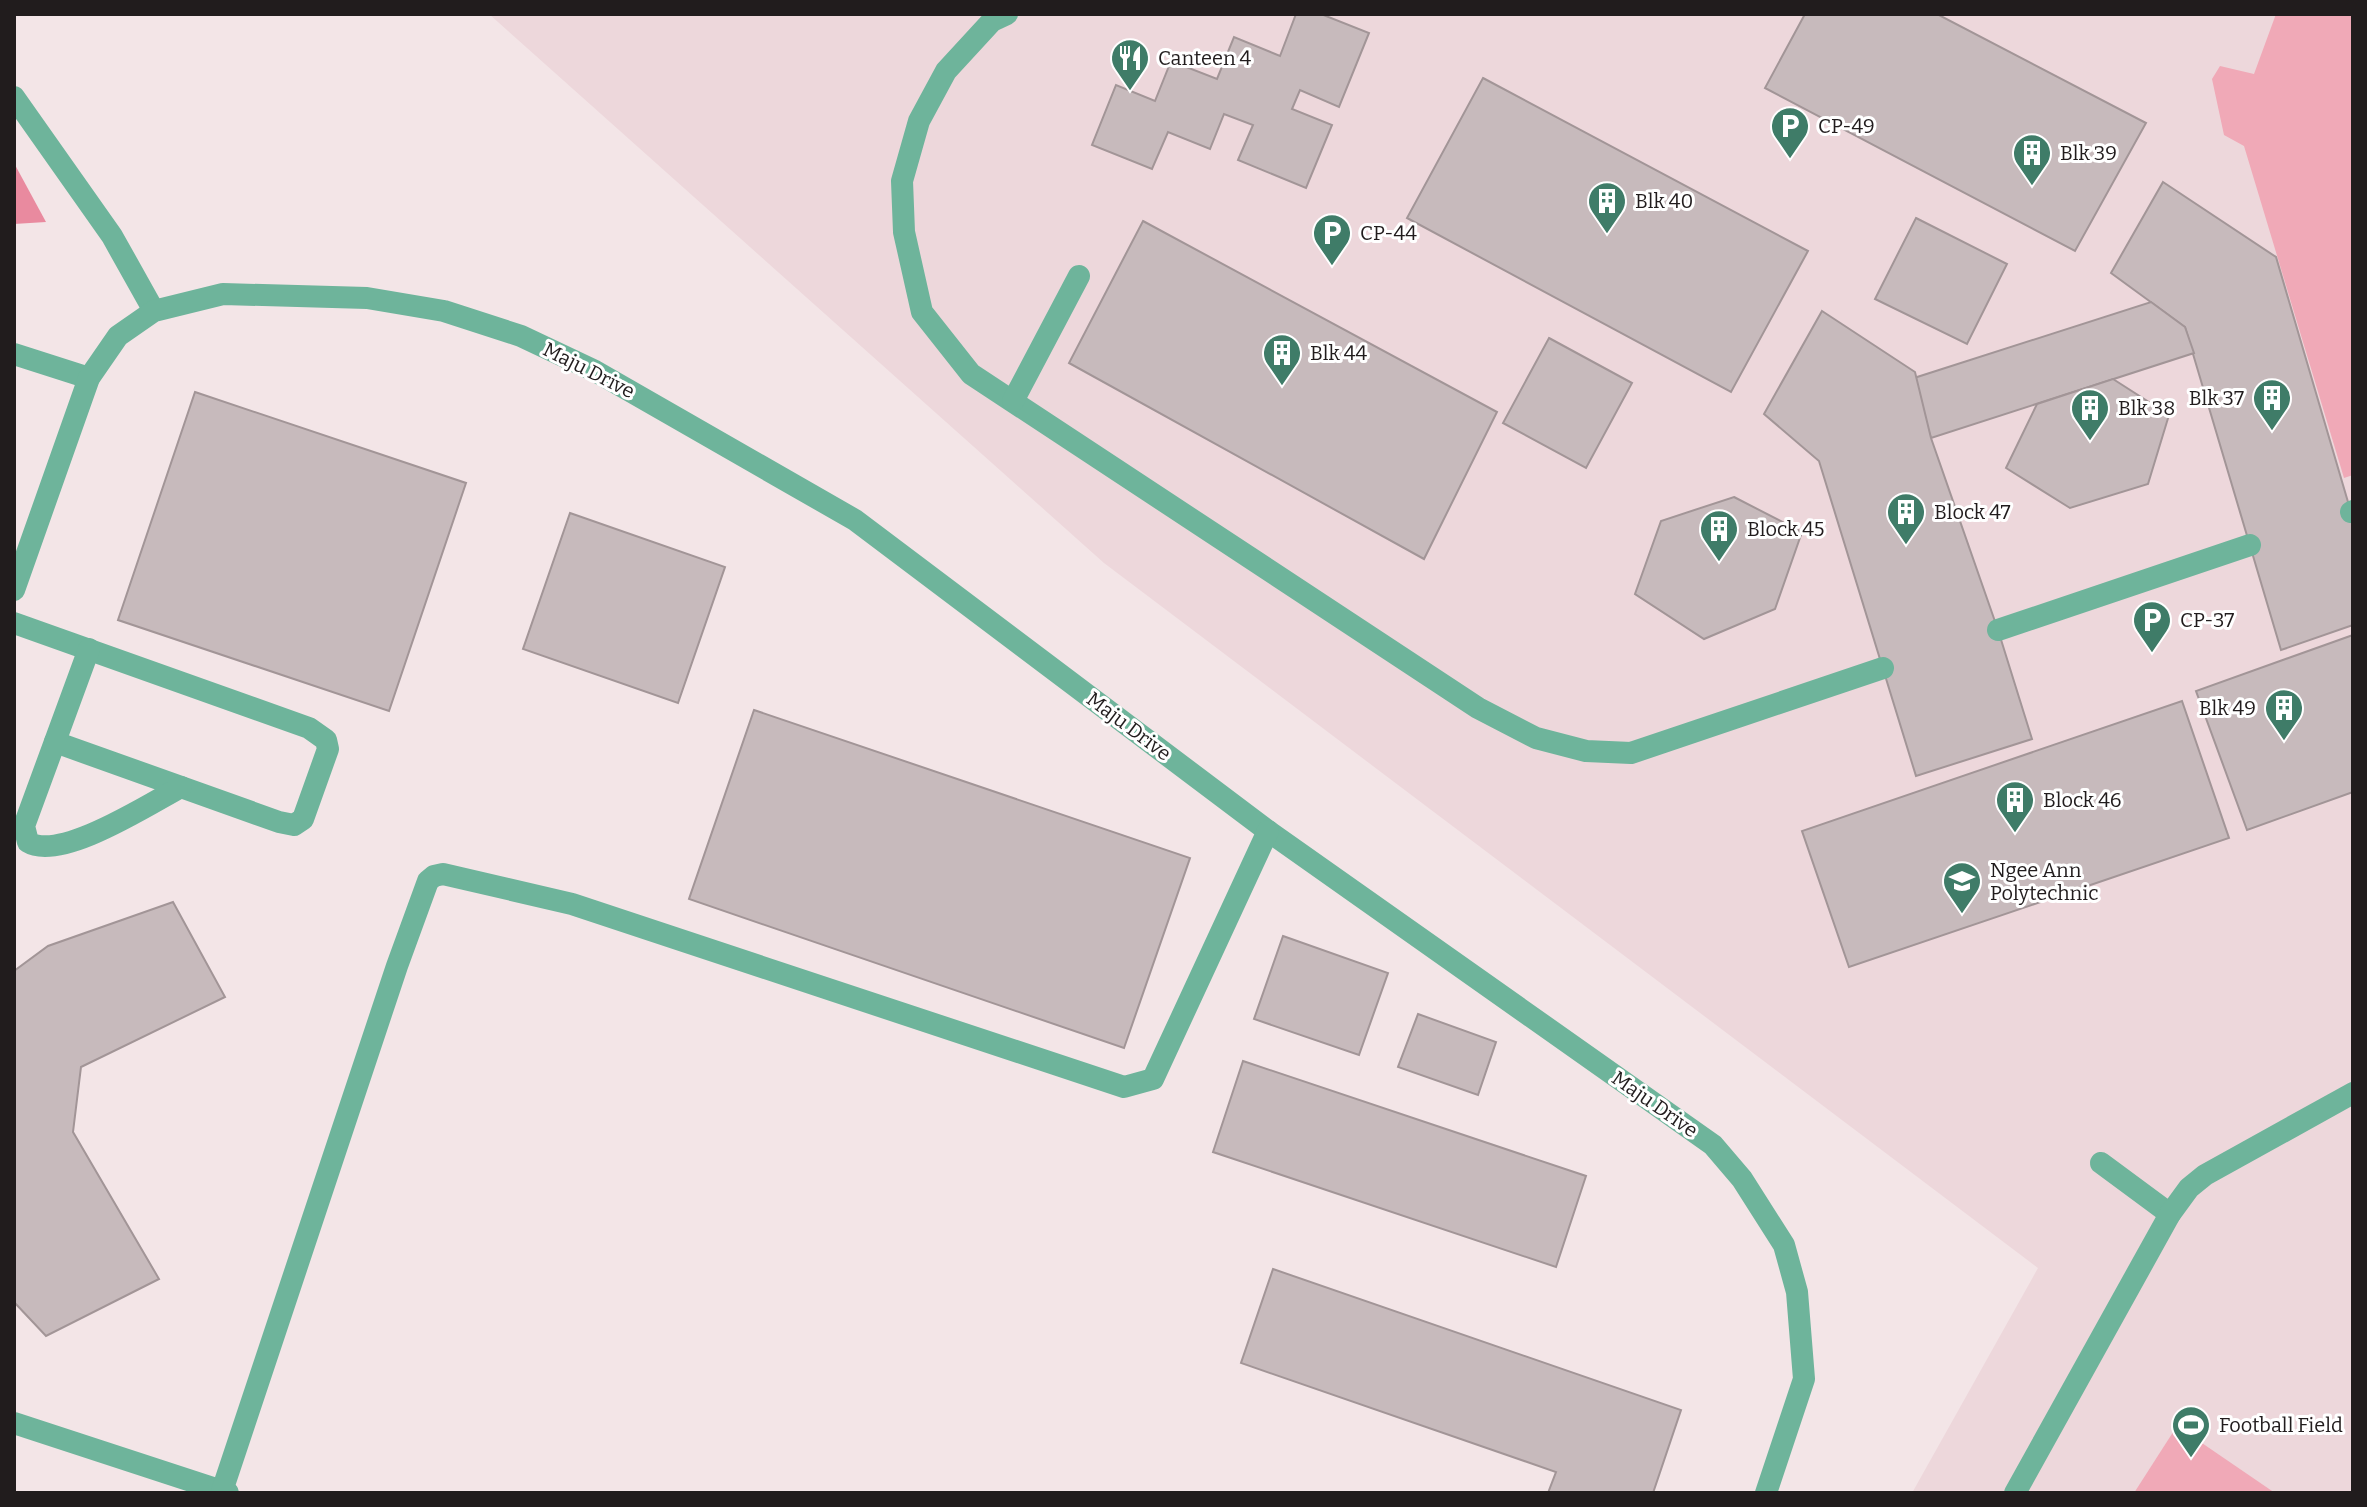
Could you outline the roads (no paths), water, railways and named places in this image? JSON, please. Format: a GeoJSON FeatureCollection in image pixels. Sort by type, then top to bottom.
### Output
{"type":"FeatureCollection","features":[{"type":"Feature","properties":{"kind":"lane"},"geometry":{"type":"LineString","coordinates":[[1007,14],[992,21],[946,71],[919,121],[902,181],[904,232],[922,312],[971,374],[1478,708],[1536,738],[1586,751],[1631,753],[1883,668]]}},
{"type":"Feature","properties":{"kind":"lane"},"geometry":{"type":"LineString","coordinates":[[14,97],[112,236],[154,311]]}},
{"type":"Feature","properties":{"kind":"lane"},"geometry":{"type":"LineString","coordinates":[[1013,401],[1079,276]]}},
{"type":"Feature","properties":{"kind":"lane","name":"Maju Drive"},"geometry":{"type":"LineString","coordinates":[[14,590],[89,378],[118,336],[154,311],[223,294],[367,298],[444,311],[521,336],[595,371],[855,520],[1268,831],[1713,1145],[1742,1179],[1784,1245],[1797,1292],[1804,1379],[1766,1493]]}},
{"type":"Feature","properties":{"kind":"lane"},"geometry":{"type":"LineString","coordinates":[[14,354],[89,378]]}},
{"type":"Feature","properties":{"kind":"lane"},"geometry":{"type":"LineString","coordinates":[[1998,630],[2250,545]]}},
{"type":"Feature","properties":{"kind":"lane"},"geometry":{"type":"LineString","coordinates":[[14,623],[309,728],[326,740],[328,749],[303,819],[294,825],[55,742]]}},
{"type":"Feature","properties":{"kind":"lane"},"geometry":{"type":"LineString","coordinates":[[89,649],[24,826],[28,842],[37,848],[57,847],[82,839],[181,787]]}},
{"type":"Feature","properties":{"kind":"lane"},"geometry":{"type":"LineString","coordinates":[[14,1423],[225,1492],[397,966],[428,881],[434,876],[443,874],[572,904],[1124,1087],[1153,1079],[1268,831]]}},
{"type":"Feature","properties":{"kind":"lane"},"geometry":{"type":"LineString","coordinates":[[2015,1493],[2170,1214],[2189,1188],[2205,1175],[2353,1093]]}},
{"type":"Feature","properties":{"kind":"lane"},"geometry":{"type":"LineString","coordinates":[[2101,1163],[2170,1214]]}},
{"type":"Feature","properties":{"kind":"place","name":"Canteen 4"},"geometry":{"type":"Point","coordinates":[1130,92]}},
{"type":"Feature","properties":{"kind":"place","name":"CP-49"},"geometry":{"type":"Point","coordinates":[1790,160]}},
{"type":"Feature","properties":{"kind":"place","name":"Blk 39"},"geometry":{"type":"Point","coordinates":[2032,187]}},
{"type":"Feature","properties":{"kind":"place","name":"Blk 40"},"geometry":{"type":"Point","coordinates":[1607,235]}},
{"type":"Feature","properties":{"kind":"place","name":"CP-44"},"geometry":{"type":"Point","coordinates":[1332,267]}},
{"type":"Feature","properties":{"kind":"place","name":"Blk 44"},"geometry":{"type":"Point","coordinates":[1282,387]}},
{"type":"Feature","properties":{"kind":"place","name":"Blk 37"},"geometry":{"type":"Point","coordinates":[2272,432]}},
{"type":"Feature","properties":{"kind":"place","name":"Blk 38"},"geometry":{"type":"Point","coordinates":[2090,442]}},
{"type":"Feature","properties":{"kind":"place","name":"Block 47"},"geometry":{"type":"Point","coordinates":[1906,546]}},
{"type":"Feature","properties":{"kind":"place","name":"Block 45"},"geometry":{"type":"Point","coordinates":[1719,563]}},
{"type":"Feature","properties":{"kind":"place","name":"CP-37"},"geometry":{"type":"Point","coordinates":[2152,654]}},
{"type":"Feature","properties":{"kind":"place","name":"Blk 49"},"geometry":{"type":"Point","coordinates":[2284,742]}},
{"type":"Feature","properties":{"kind":"place","name":"Block 46"},"geometry":{"type":"Point","coordinates":[2015,834]}},
{"type":"Feature","properties":{"kind":"place","name":"Ngee Ann Polytechnic"},"geometry":{"type":"Point","coordinates":[1962,915]}},
{"type":"Feature","properties":{"kind":"place","name":"Football Field"},"geometry":{"type":"Point","coordinates":[2191,1459]}}]}
